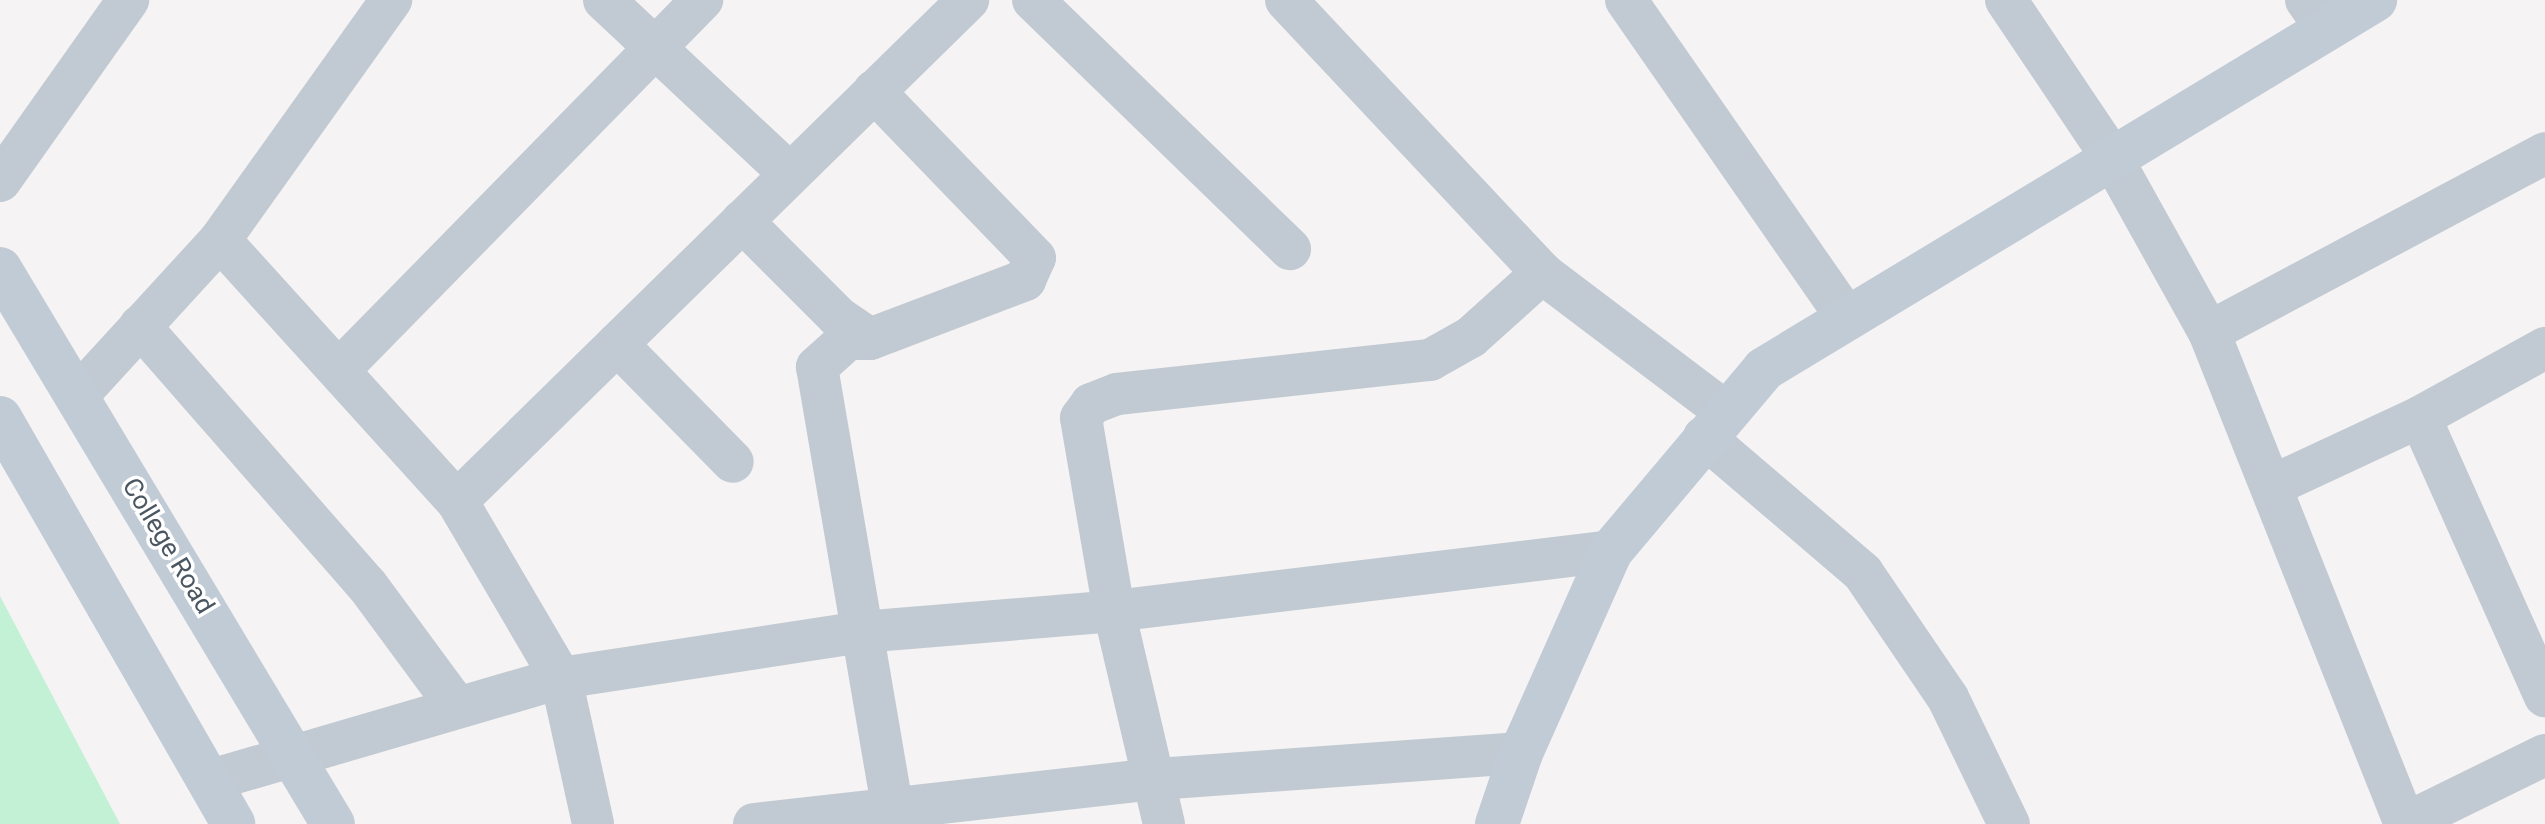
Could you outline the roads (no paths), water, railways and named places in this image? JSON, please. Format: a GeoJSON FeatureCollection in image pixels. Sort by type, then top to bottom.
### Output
{"type":"FeatureCollection","features":[{"type":"Feature","properties":{"kind":"street"},"geometry":{"type":"LineString","coordinates":[[0,181],[128,0]]}},
{"type":"Feature","properties":{"kind":"street"},"geometry":{"type":"LineString","coordinates":[[78,395],[220,240],[391,0]]}},
{"type":"Feature","properties":{"kind":"street"},"geometry":{"type":"LineString","coordinates":[[604,0],[789,173]]}},
{"type":"Feature","properties":{"kind":"street"},"geometry":{"type":"LineString","coordinates":[[341,368],[702,0]]}},
{"type":"Feature","properties":{"kind":"street"},"geometry":{"type":"LineString","coordinates":[[457,501],[968,0]]}},
{"type":"Feature","properties":{"kind":"street"},"geometry":{"type":"LineString","coordinates":[[1033,0],[1290,249]]}},
{"type":"Feature","properties":{"kind":"street"},"geometry":{"type":"LineString","coordinates":[[1286,0],[1542,273],[1715,424],[1863,573],[1948,698],[2009,824]]}},
{"type":"Feature","properties":{"kind":"street"},"geometry":{"type":"LineString","coordinates":[[1626,0],[1847,318]]}},
{"type":"Feature","properties":{"kind":"street"},"geometry":{"type":"LineString","coordinates":[[2006,0],[2112,158],[2209,332],[2274,485],[2405,824],[2545,755]]}},
{"type":"Feature","properties":{"kind":"street"},"geometry":{"type":"LineString","coordinates":[[1502,822],[1521,753],[1611,551],[1764,369],[2112,158],[2316,15],[2375,0]]}},
{"type":"Feature","properties":{"kind":"street"},"geometry":{"type":"LineString","coordinates":[[874,91],[1035,258],[1036,265],[1025,280],[870,339],[848,339],[817,367],[894,816]]}},
{"type":"Feature","properties":{"kind":"street"},"geometry":{"type":"LineString","coordinates":[[2209,332],[2545,153]]}},
{"type":"Feature","properties":{"kind":"street"},"geometry":{"type":"LineString","coordinates":[[742,221],[839,318],[870,339]]}},
{"type":"Feature","properties":{"kind":"street"},"geometry":{"type":"LineString","coordinates":[[220,240],[341,368],[457,501],[561,678],[593,824]]}},
{"type":"Feature","properties":{"kind":"street","name":"College Road"},"geometry":{"type":"LineString","coordinates":[[0,269],[333,824]]}},
{"type":"Feature","properties":{"kind":"street"},"geometry":{"type":"LineString","coordinates":[[1164,824],[1157,779],[1114,611],[1081,418],[1091,404],[1117,394],[1430,360],[1471,337],[1542,273]]}},
{"type":"Feature","properties":{"kind":"street"},"geometry":{"type":"LineString","coordinates":[[140,326],[367,585],[457,707]]}},
{"type":"Feature","properties":{"kind":"street"},"geometry":{"type":"LineString","coordinates":[[617,344],[733,462]]}},
{"type":"Feature","properties":{"kind":"street"},"geometry":{"type":"LineString","coordinates":[[2274,485],[2420,417],[2545,348]]}},
{"type":"Feature","properties":{"kind":"street"},"geometry":{"type":"LineString","coordinates":[[2420,417],[2545,696]]}},
{"type":"Feature","properties":{"kind":"street"},"geometry":{"type":"LineString","coordinates":[[0,418],[233,824]]}},
{"type":"Feature","properties":{"kind":"street"},"geometry":{"type":"LineString","coordinates":[[208,781],[293,753],[561,678],[861,632],[1114,611],[1611,551]]}},
{"type":"Feature","properties":{"kind":"street"},"geometry":{"type":"LineString","coordinates":[[754,824],[894,816],[1157,779],[1521,753]]}}]}
